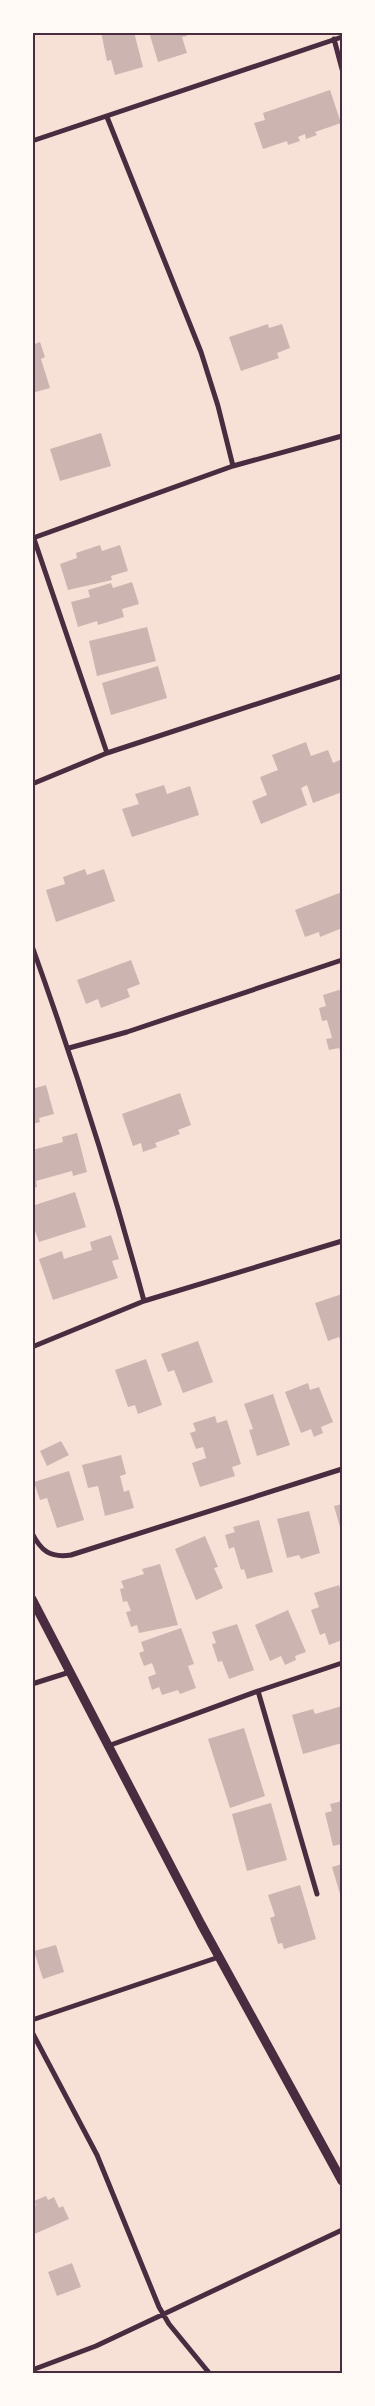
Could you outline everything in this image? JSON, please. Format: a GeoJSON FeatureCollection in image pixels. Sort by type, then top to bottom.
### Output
{"type":"FeatureCollection","features":[{"type":"Feature","properties":{"kind":"street"},"geometry":{"type":"LineString","coordinates":[[32,141],[342,37]]}},
{"type":"Feature","properties":{"kind":"street"},"geometry":{"type":"LineString","coordinates":[[334,39],[342,70]]}},
{"type":"Feature","properties":{"kind":"street"},"geometry":{"type":"LineString","coordinates":[[107,117],[202,352],[233,466]]}},
{"type":"Feature","properties":{"kind":"street"},"geometry":{"type":"LineString","coordinates":[[108,753],[33,537],[233,466],[342,436]]}},
{"type":"Feature","properties":{"kind":"street"},"geometry":{"type":"LineString","coordinates":[[32,784],[108,753],[342,676]]}},
{"type":"Feature","properties":{"kind":"street"},"geometry":{"type":"LineString","coordinates":[[32,946],[69,1048],[124,1225],[144,1301]]}},
{"type":"Feature","properties":{"kind":"street"},"geometry":{"type":"LineString","coordinates":[[69,1048],[127,1032],[342,960]]}},
{"type":"Feature","properties":{"kind":"street"},"geometry":{"type":"LineString","coordinates":[[32,1346],[144,1301],[342,1242]]}},
{"type":"Feature","properties":{"kind":"street"},"geometry":{"type":"LineString","coordinates":[[32,1533],[42,1549],[48,1554],[61,1557],[71,1555],[342,1469]]}},
{"type":"Feature","properties":{"kind":"street"},"geometry":{"type":"LineString","coordinates":[[32,1599],[107,1747],[219,1957],[342,2181]]}},
{"type":"Feature","properties":{"kind":"street"},"geometry":{"type":"LineString","coordinates":[[107,1747],[258,1691],[342,1663]]}},
{"type":"Feature","properties":{"kind":"street"},"geometry":{"type":"LineString","coordinates":[[32,1684],[70,1672]]}},
{"type":"Feature","properties":{"kind":"street"},"geometry":{"type":"LineString","coordinates":[[258,1691],[318,1894]]}},
{"type":"Feature","properties":{"kind":"street"},"geometry":{"type":"LineString","coordinates":[[32,2020],[219,1957]]}},
{"type":"Feature","properties":{"kind":"street"},"geometry":{"type":"LineString","coordinates":[[32,2032],[97,2155],[163,2315],[210,2374]]}},
{"type":"Feature","properties":{"kind":"street"},"geometry":{"type":"LineString","coordinates":[[32,2370],[72,2356],[163,2315],[342,2230]]}},
{"type":"Feature","properties":{"kind":"building"},"geometry":{"type":"Polygon","coordinates":[[[101,32],[134,32],[143,67],[115,75],[111,60],[107,61],[101,32]]]}},
{"type":"Feature","properties":{"kind":"building"},"geometry":{"type":"Polygon","coordinates":[[[149,32],[186,32],[187,36],[182,37],[187,53],[158,62],[149,32]]]}},
{"type":"Feature","properties":{"kind":"building"},"geometry":{"type":"Polygon","coordinates":[[[330,90],[341,123],[315,132],[317,135],[306,139],[305,134],[298,137],[300,141],[288,145],[287,141],[263,149],[254,123],[265,120],[263,113],[330,90]]]}},
{"type":"Feature","properties":{"kind":"building"},"geometry":{"type":"Polygon","coordinates":[[[268,324],[269,328],[282,324],[290,348],[277,353],[279,358],[241,371],[229,337],[268,324]]]}},
{"type":"Feature","properties":{"kind":"building"},"geometry":{"type":"Polygon","coordinates":[[[40,342],[45,357],[41,359],[50,388],[32,393],[32,345],[40,342]]]}},
{"type":"Feature","properties":{"kind":"building"},"geometry":{"type":"Polygon","coordinates":[[[101,433],[111,466],[60,481],[50,449],[101,433]]]}},
{"type":"Feature","properties":{"kind":"building"},"geometry":{"type":"Polygon","coordinates":[[[100,545],[102,551],[120,545],[128,571],[111,576],[112,580],[68,590],[60,564],[77,558],[76,553],[100,545]]]}},
{"type":"Feature","properties":{"kind":"building"},"geometry":{"type":"Polygon","coordinates":[[[132,582],[139,604],[122,609],[124,617],[98,625],[97,621],[78,627],[71,602],[90,597],[88,590],[111,583],[113,588],[132,582]]]}},
{"type":"Feature","properties":{"kind":"building"},"geometry":{"type":"Polygon","coordinates":[[[147,627],[156,661],[97,676],[89,641],[147,627]]]}},
{"type":"Feature","properties":{"kind":"building"},"geometry":{"type":"Polygon","coordinates":[[[158,666],[167,698],[111,715],[102,683],[158,666]]]}},
{"type":"Feature","properties":{"kind":"building"},"geometry":{"type":"Polygon","coordinates":[[[306,742],[311,756],[328,750],[333,763],[342,759],[342,792],[313,803],[307,785],[301,788],[307,805],[261,824],[252,801],[267,795],[260,777],[278,770],[272,755],[306,742]]]}},
{"type":"Feature","properties":{"kind":"building"},"geometry":{"type":"Polygon","coordinates":[[[164,785],[167,794],[190,786],[199,815],[132,837],[122,809],[139,804],[135,794],[164,785]]]}},
{"type":"Feature","properties":{"kind":"building"},"geometry":{"type":"Polygon","coordinates":[[[85,869],[87,875],[104,869],[115,901],[56,922],[46,890],[65,884],[63,877],[85,869]]]}},
{"type":"Feature","properties":{"kind":"building"},"geometry":{"type":"Polygon","coordinates":[[[342,892],[342,928],[320,937],[319,932],[305,937],[295,910],[342,892]]]}},
{"type":"Feature","properties":{"kind":"building"},"geometry":{"type":"Polygon","coordinates":[[[131,960],[140,984],[127,989],[130,997],[101,1008],[98,999],[86,1004],[77,980],[131,960]]]}},
{"type":"Feature","properties":{"kind":"building"},"geometry":{"type":"Polygon","coordinates":[[[342,989],[342,1057],[339,1048],[329,1050],[326,1039],[332,1038],[327,1020],[322,1021],[319,1008],[326,1006],[323,995],[342,989]]]}},
{"type":"Feature","properties":{"kind":"building"},"geometry":{"type":"Polygon","coordinates":[[[46,1085],[54,1114],[39,1118],[40,1122],[32,1124],[32,1089],[46,1085]]]}},
{"type":"Feature","properties":{"kind":"building"},"geometry":{"type":"Polygon","coordinates":[[[180,1093],[191,1125],[178,1130],[180,1134],[155,1143],[157,1147],[143,1152],[141,1143],[133,1146],[122,1114],[180,1093]]]}},
{"type":"Feature","properties":{"kind":"building"},"geometry":{"type":"Polygon","coordinates":[[[77,1133],[87,1172],[73,1176],[72,1171],[36,1181],[37,1187],[32,1188],[32,1150],[63,1142],[62,1137],[77,1133]]]}},
{"type":"Feature","properties":{"kind":"building"},"geometry":{"type":"Polygon","coordinates":[[[75,1192],[86,1227],[39,1242],[32,1222],[32,1206],[75,1192]]]}},
{"type":"Feature","properties":{"kind":"building"},"geometry":{"type":"Polygon","coordinates":[[[111,1235],[119,1259],[112,1261],[118,1278],[53,1300],[39,1259],[62,1251],[64,1259],[92,1250],[90,1242],[111,1235]]]}},
{"type":"Feature","properties":{"kind":"building"},"geometry":{"type":"Polygon","coordinates":[[[342,1294],[342,1346],[339,1337],[328,1341],[315,1303],[342,1294]]]}},
{"type":"Feature","properties":{"kind":"building"},"geometry":{"type":"Polygon","coordinates":[[[198,1341],[213,1382],[183,1393],[174,1370],[168,1372],[161,1354],[198,1341]]]}},
{"type":"Feature","properties":{"kind":"building"},"geometry":{"type":"Polygon","coordinates":[[[146,1359],[162,1405],[138,1414],[135,1405],[128,1407],[115,1370],[146,1359]]]}},
{"type":"Feature","properties":{"kind":"building"},"geometry":{"type":"Polygon","coordinates":[[[308,1383],[310,1390],[319,1387],[333,1422],[321,1427],[323,1433],[314,1437],[311,1429],[301,1433],[285,1392],[308,1383]]]}},
{"type":"Feature","properties":{"kind":"building"},"geometry":{"type":"Polygon","coordinates":[[[273,1394],[290,1445],[257,1456],[249,1430],[253,1429],[244,1404],[273,1394]]]}},
{"type":"Feature","properties":{"kind":"building"},"geometry":{"type":"Polygon","coordinates":[[[215,1416],[217,1423],[227,1420],[241,1464],[232,1467],[235,1476],[200,1487],[192,1463],[206,1458],[203,1447],[196,1449],[190,1433],[196,1431],[193,1423],[215,1416]]]}},
{"type":"Feature","properties":{"kind":"building"},"geometry":{"type":"Polygon","coordinates":[[[61,1441],[69,1455],[47,1466],[40,1451],[61,1441]]]}},
{"type":"Feature","properties":{"kind":"building"},"geometry":{"type":"Polygon","coordinates":[[[121,1455],[126,1474],[120,1476],[124,1492],[129,1490],[134,1508],[105,1516],[98,1486],[88,1488],[82,1465],[121,1455]]]}},
{"type":"Feature","properties":{"kind":"building"},"geometry":{"type":"Polygon","coordinates":[[[69,1471],[84,1520],[57,1528],[47,1498],[40,1500],[34,1482],[69,1471]]]}},
{"type":"Feature","properties":{"kind":"building"},"geometry":{"type":"Polygon","coordinates":[[[342,1504],[342,1534],[334,1506],[342,1504]]]}},
{"type":"Feature","properties":{"kind":"building"},"geometry":{"type":"Polygon","coordinates":[[[309,1511],[320,1553],[301,1559],[299,1555],[287,1558],[277,1519],[309,1511]]]}},
{"type":"Feature","properties":{"kind":"building"},"geometry":{"type":"Polygon","coordinates":[[[259,1520],[273,1572],[247,1579],[244,1569],[241,1570],[234,1547],[229,1549],[225,1535],[235,1532],[233,1527],[259,1520]]]}},
{"type":"Feature","properties":{"kind":"building"},"geometry":{"type":"Polygon","coordinates":[[[205,1536],[218,1567],[214,1568],[223,1588],[196,1600],[175,1549],[205,1536]]]}},
{"type":"Feature","properties":{"kind":"building"},"geometry":{"type":"Polygon","coordinates":[[[160,1564],[178,1625],[139,1633],[137,1625],[131,1627],[126,1612],[131,1611],[127,1601],[123,1602],[120,1589],[124,1588],[121,1581],[144,1574],[142,1569],[160,1564]]]}},
{"type":"Feature","properties":{"kind":"building"},"geometry":{"type":"Polygon","coordinates":[[[339,1585],[342,1595],[342,1640],[329,1645],[325,1633],[320,1635],[311,1610],[319,1607],[314,1593],[339,1585]]]}},
{"type":"Feature","properties":{"kind":"building"},"geometry":{"type":"Polygon","coordinates":[[[288,1610],[306,1652],[295,1656],[296,1660],[285,1665],[281,1656],[270,1661],[255,1625],[288,1610]]]}},
{"type":"Feature","properties":{"kind":"building"},"geometry":{"type":"Polygon","coordinates":[[[237,1624],[254,1670],[229,1679],[222,1661],[218,1662],[212,1644],[216,1643],[212,1632],[237,1624]]]}},
{"type":"Feature","properties":{"kind":"building"},"geometry":{"type":"Polygon","coordinates":[[[181,1628],[194,1664],[188,1666],[196,1688],[180,1694],[178,1690],[162,1695],[159,1687],[152,1690],[148,1677],[156,1674],[152,1663],[144,1666],[139,1653],[144,1651],[141,1642],[181,1628]]]}},
{"type":"Feature","properties":{"kind":"building"},"geometry":{"type":"Polygon","coordinates":[[[342,1706],[342,1743],[303,1754],[292,1715],[313,1709],[315,1714],[342,1706]]]}},
{"type":"Feature","properties":{"kind":"building"},"geometry":{"type":"Polygon","coordinates":[[[244,1728],[265,1796],[230,1808],[208,1739],[244,1728]]]}},
{"type":"Feature","properties":{"kind":"building"},"geometry":{"type":"Polygon","coordinates":[[[342,1801],[342,1844],[333,1846],[325,1813],[332,1811],[330,1804],[342,1801]]]}},
{"type":"Feature","properties":{"kind":"building"},"geometry":{"type":"Polygon","coordinates":[[[271,1803],[287,1860],[247,1871],[232,1814],[271,1803]]]}},
{"type":"Feature","properties":{"kind":"building"},"geometry":{"type":"Polygon","coordinates":[[[342,1864],[342,1893],[340,1894],[332,1867],[342,1864]]]}},
{"type":"Feature","properties":{"kind":"building"},"geometry":{"type":"Polygon","coordinates":[[[300,1885],[316,1939],[284,1949],[282,1943],[278,1944],[270,1918],[275,1916],[268,1895],[300,1885]]]}},
{"type":"Feature","properties":{"kind":"building"},"geometry":{"type":"Polygon","coordinates":[[[56,1945],[64,1972],[43,1979],[34,1951],[56,1945]]]}},
{"type":"Feature","properties":{"kind":"building"},"geometry":{"type":"Polygon","coordinates":[[[46,2196],[48,2200],[54,2197],[59,2208],[63,2206],[69,2219],[32,2235],[32,2207],[36,2205],[34,2201],[46,2196]]]}},
{"type":"Feature","properties":{"kind":"building"},"geometry":{"type":"Polygon","coordinates":[[[72,2263],[81,2287],[57,2296],[48,2272],[72,2263]]]}}]}
